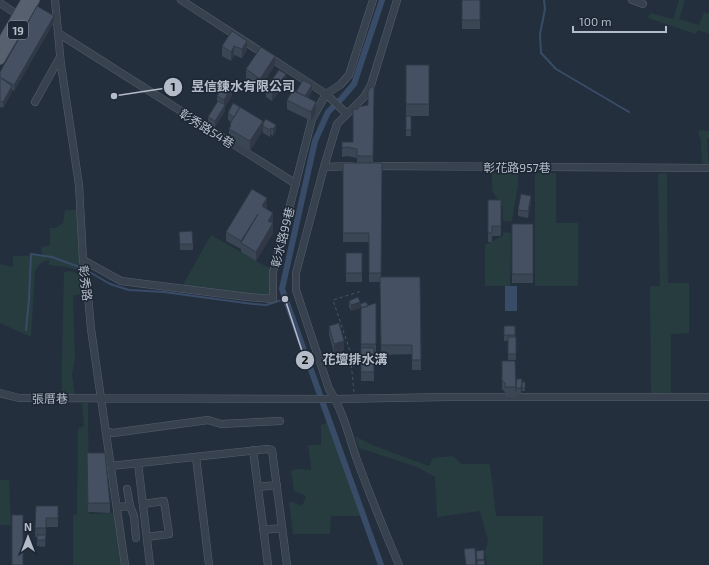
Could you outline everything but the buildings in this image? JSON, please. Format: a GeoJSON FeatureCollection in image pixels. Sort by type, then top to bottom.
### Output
{"type":"FeatureCollection","features":[{"type":"Feature","properties":{"kind":"main road","name":"19"},"geometry":{"type":"LineString","coordinates":[[0,45],[26,0]]}},
{"type":"Feature","properties":{"kind":"main road","name":"19"},"geometry":{"type":"LineString","coordinates":[[0,60],[36,0]]}},
{"type":"Feature","properties":{"kind":"street","name":"彰秀路"},"geometry":{"type":"LineString","coordinates":[[55,0],[60,56],[79,185],[83,260],[125,565]]}},
{"type":"Feature","properties":{"kind":"street"},"geometry":{"type":"LineString","coordinates":[[181,0],[326,94],[347,114]]}},
{"type":"Feature","properties":{"kind":"street","name":"彰水路99巷"},"geometry":{"type":"LineString","coordinates":[[83,260],[121,281],[273,299],[273,272],[312,119],[326,94],[340,85],[349,75],[373,0]]}},
{"type":"Feature","properties":{"kind":"street"},"geometry":{"type":"LineString","coordinates":[[397,0],[371,85],[364,97],[337,124],[296,273],[296,290],[329,389],[335,399],[363,476],[399,565]]}},
{"type":"Feature","properties":{"kind":"street"},"geometry":{"type":"LineString","coordinates":[[632,0],[643,4]]}},
{"type":"Feature","properties":{"kind":"street"},"geometry":{"type":"LineString","coordinates":[[0,3],[18,14]]}},
{"type":"Feature","properties":{"kind":"street","name":"彰秀路54巷"},"geometry":{"type":"LineString","coordinates":[[58,33],[296,184]]}},
{"type":"Feature","properties":{"kind":"street"},"geometry":{"type":"LineString","coordinates":[[35,102],[60,56]]}},
{"type":"Feature","properties":{"kind":"street","name":"彰花路957巷"},"geometry":{"type":"LineString","coordinates":[[324,167],[709,168]]}},
{"type":"Feature","properties":{"kind":"street","name":"張厝巷"},"geometry":{"type":"LineString","coordinates":[[0,393],[19,398],[101,397],[335,399],[448,397],[709,397]]}},
{"type":"Feature","properties":{"kind":"street"},"geometry":{"type":"LineString","coordinates":[[106,431],[113,433],[208,420],[221,424],[280,421]]}},
{"type":"Feature","properties":{"kind":"street"},"geometry":{"type":"LineString","coordinates":[[111,466],[254,450],[272,450],[287,565]]}},
{"type":"Feature","properties":{"kind":"street"},"geometry":{"type":"LineString","coordinates":[[254,450],[268,565]]}},
{"type":"Feature","properties":{"kind":"street"},"geometry":{"type":"LineString","coordinates":[[196,457],[209,565]]}},
{"type":"Feature","properties":{"kind":"street"},"geometry":{"type":"LineString","coordinates":[[138,464],[150,565]]}},
{"type":"Feature","properties":{"kind":"street"},"geometry":{"type":"LineString","coordinates":[[258,487],[277,485]]}},
{"type":"Feature","properties":{"kind":"street"},"geometry":{"type":"LineString","coordinates":[[128,489],[130,506],[134,516],[136,538]]}},
{"type":"Feature","properties":{"kind":"street"},"geometry":{"type":"LineString","coordinates":[[143,504],[164,501],[169,534],[147,537]]}},
{"type":"Feature","properties":{"kind":"street"},"geometry":{"type":"LineString","coordinates":[[117,507],[130,506]]}},
{"type":"Feature","properties":{"kind":"street"},"geometry":{"type":"LineString","coordinates":[[263,530],[282,528]]}},
{"type":"Feature","properties":{"kind":"path"},"geometry":{"type":"LineString","coordinates":[[355,398],[350,351],[333,300],[362,291]]}},
{"type":"Feature","properties":{"kind":"green space"},"geometry":{"type":"Polygon","coordinates":[[[679,0],[685,0],[679,19],[699,25],[704,12],[709,14],[709,34],[698,30],[696,34],[648,18],[650,13],[673,19],[679,0]]]}},
{"type":"Feature","properties":{"kind":"green space"},"geometry":{"type":"Polygon","coordinates":[[[699,130],[709,131],[709,139],[707,139],[709,166],[702,167],[701,139],[699,136],[699,130]]]}},
{"type":"Feature","properties":{"kind":"green space"},"geometry":{"type":"Polygon","coordinates":[[[492,173],[518,173],[518,185],[512,222],[503,221],[503,208],[492,190],[492,173]]]}},
{"type":"Feature","properties":{"kind":"green space"},"geometry":{"type":"Polygon","coordinates":[[[535,173],[556,173],[556,223],[578,223],[578,286],[535,286],[535,173]]]}},
{"type":"Feature","properties":{"kind":"green space"},"geometry":{"type":"Polygon","coordinates":[[[667,173],[668,283],[689,283],[689,333],[671,334],[671,397],[651,397],[650,286],[660,286],[658,174],[667,173]]]}},
{"type":"Feature","properties":{"kind":"green space"},"geometry":{"type":"Polygon","coordinates":[[[65,210],[78,210],[85,273],[67,267],[49,265],[49,260],[42,262],[39,265],[35,271],[31,337],[0,323],[0,264],[13,267],[13,256],[42,255],[41,247],[50,245],[50,228],[55,228],[63,223],[65,210]]]}},
{"type":"Feature","properties":{"kind":"green space"},"geometry":{"type":"Polygon","coordinates":[[[503,232],[511,233],[510,286],[485,286],[485,245],[503,236],[503,232]]]}},
{"type":"Feature","properties":{"kind":"green space"},"geometry":{"type":"Polygon","coordinates":[[[211,235],[274,271],[270,295],[266,297],[181,288],[211,235]]]}},
{"type":"Feature","properties":{"kind":"green space"},"geometry":{"type":"Polygon","coordinates":[[[71,271],[80,275],[81,294],[73,296],[75,359],[72,374],[75,398],[66,397],[62,393],[64,272],[71,271]]]}},
{"type":"Feature","properties":{"kind":"green space"},"geometry":{"type":"Polygon","coordinates":[[[82,403],[88,403],[89,514],[116,513],[122,565],[73,565],[73,515],[77,514],[78,429],[84,426],[82,403]]]}},
{"type":"Feature","properties":{"kind":"green space"},"geometry":{"type":"Polygon","coordinates":[[[330,422],[366,515],[331,516],[330,534],[293,534],[289,501],[302,506],[306,496],[294,491],[291,471],[296,469],[311,470],[308,445],[321,445],[321,425],[330,422]]]}},
{"type":"Feature","properties":{"kind":"green space"},"geometry":{"type":"Polygon","coordinates":[[[355,436],[372,445],[429,466],[433,458],[453,456],[461,464],[490,465],[496,516],[543,516],[543,565],[487,565],[485,551],[488,541],[480,511],[437,517],[435,477],[417,467],[359,448],[355,436]]]}},
{"type":"Feature","properties":{"kind":"green space"},"geometry":{"type":"Polygon","coordinates":[[[0,480],[9,480],[11,525],[0,525],[0,480]]]}},
{"type":"Feature","properties":{"kind":"water"},"geometry":{"type":"Polygon","coordinates":[[[505,286],[517,286],[517,311],[505,311],[505,286]]]}},
{"type":"Feature","properties":{"kind":"waterway"},"geometry":{"type":"LineString","coordinates":[[381,565],[282,289],[315,141],[328,112],[354,84],[382,0]]}},
{"type":"Feature","properties":{"kind":"waterway"},"geometry":{"type":"LineString","coordinates":[[544,0],[545,9],[540,34],[541,53],[556,69],[629,112]]}},
{"type":"Feature","properties":{"kind":"waterway"},"geometry":{"type":"LineString","coordinates":[[26,330],[31,254],[52,257],[82,268]]}},
{"type":"Feature","properties":{"kind":"waterway"},"geometry":{"type":"LineString","coordinates":[[86,270],[110,284],[129,290],[164,292],[266,305],[285,299]]}},
{"type":"Feature","properties":{"kind":"place","name":"昱信鍊水有限公司"},"geometry":{"type":"Point","coordinates":[114,96]}},
{"type":"Feature","properties":{"kind":"place","name":"花壇排水溝"},"geometry":{"type":"Point","coordinates":[285,299]}}]}
